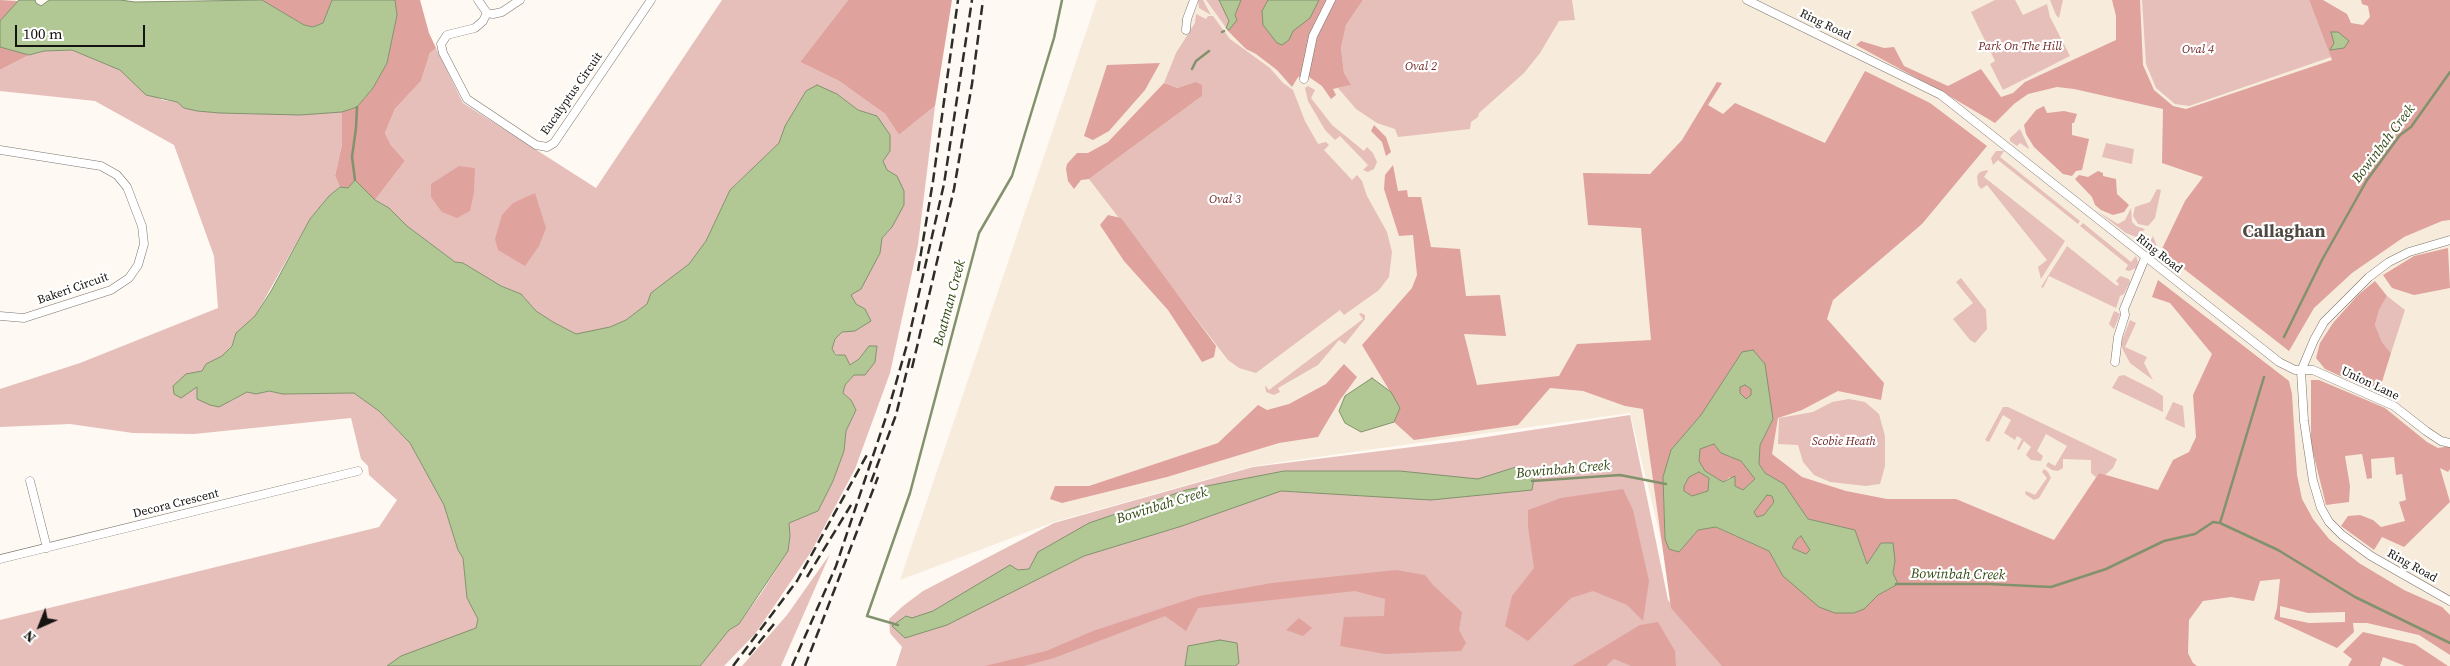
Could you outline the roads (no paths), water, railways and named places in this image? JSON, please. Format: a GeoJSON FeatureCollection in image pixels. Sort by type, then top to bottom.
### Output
{"type":"FeatureCollection","features":[{"type":"Feature","properties":{"kind":"street"},"geometry":{"type":"LineString","coordinates":[[478,0],[487,12],[493,14],[502,12],[520,0]]}},
{"type":"Feature","properties":{"kind":"street","name":"Eucalyptus Circuit"},"geometry":{"type":"LineString","coordinates":[[487,12],[483,21],[475,28],[446,35],[440,44],[443,52],[467,99],[536,145],[546,147],[554,143],[651,0]]}},
{"type":"Feature","properties":{"kind":"street"},"geometry":{"type":"LineString","coordinates":[[1186,30],[1187,19],[1194,0]]}},
{"type":"Feature","properties":{"kind":"street"},"geometry":{"type":"LineString","coordinates":[[1304,79],[1313,36],[1331,0]]}},
{"type":"Feature","properties":{"kind":"street","name":"Ring Road"},"geometry":{"type":"LineString","coordinates":[[1747,0],[1941,95],[2279,362],[2301,371],[2307,449],[2320,508],[2329,522],[2355,545],[2450,601]]}},
{"type":"Feature","properties":{"kind":"street","name":"Bakeri Circuit"},"geometry":{"type":"LineString","coordinates":[[0,150],[101,166],[117,175],[127,187],[142,226],[144,244],[140,262],[129,278],[111,290],[24,318],[0,316]]}},
{"type":"Feature","properties":{"kind":"street"},"geometry":{"type":"LineString","coordinates":[[2301,371],[2324,322],[2369,276],[2389,262],[2409,252],[2450,240]]}},
{"type":"Feature","properties":{"kind":"street"},"geometry":{"type":"LineString","coordinates":[[2115,362],[2118,337],[2125,314],[2124,309],[2145,258]]}},
{"type":"Feature","properties":{"kind":"street","name":"Union Lane"},"geometry":{"type":"LineString","coordinates":[[2301,371],[2313,370],[2394,406],[2441,441],[2450,443]]}},
{"type":"Feature","properties":{"kind":"street","name":"Decora Crescent"},"geometry":{"type":"LineString","coordinates":[[0,559],[358,471]]}},
{"type":"Feature","properties":{"kind":"street"},"geometry":{"type":"LineString","coordinates":[[30,480],[47,548]]}},
{"type":"Feature","properties":{"kind":"water"},"geometry":{"type":"Polygon","coordinates":[[[19,0],[35,0],[41,6],[49,0],[120,0],[135,2],[262,0],[304,25],[313,27],[323,23],[332,0],[395,0],[397,15],[387,63],[373,88],[357,107],[342,112],[300,115],[220,113],[184,108],[177,102],[146,95],[120,70],[72,50],[44,51],[29,55],[0,47],[0,21],[19,0]]]}},
{"type":"Feature","properties":{"kind":"water"},"geometry":{"type":"Polygon","coordinates":[[[1219,0],[1241,0],[1235,15],[1237,20],[1229,30],[1226,28],[1229,21],[1219,0]]]}},
{"type":"Feature","properties":{"kind":"water"},"geometry":{"type":"Polygon","coordinates":[[[1268,0],[1319,0],[1310,18],[1293,31],[1289,40],[1282,45],[1277,43],[1263,25],[1262,11],[1268,0]]]}},
{"type":"Feature","properties":{"kind":"water"},"geometry":{"type":"Polygon","coordinates":[[[2331,32],[2338,32],[2349,41],[2344,48],[2330,50],[2334,43],[2331,32]]]}},
{"type":"Feature","properties":{"kind":"water"},"geometry":{"type":"Polygon","coordinates":[[[817,85],[837,94],[858,110],[877,116],[890,135],[890,151],[883,161],[887,170],[897,176],[904,191],[904,205],[892,227],[882,238],[880,253],[861,289],[851,295],[856,304],[865,309],[871,321],[855,331],[842,332],[835,339],[832,349],[836,355],[845,355],[850,365],[859,359],[869,346],[877,346],[875,362],[865,375],[854,375],[845,385],[843,393],[851,400],[856,410],[846,431],[844,451],[833,481],[818,511],[789,523],[788,551],[739,624],[729,630],[700,666],[387,666],[401,656],[476,628],[478,619],[467,598],[463,558],[458,550],[444,505],[410,443],[379,411],[354,393],[283,394],[269,391],[256,394],[247,392],[219,407],[197,399],[197,387],[181,398],[174,394],[173,386],[186,374],[202,371],[206,364],[222,356],[232,346],[236,333],[255,316],[271,291],[310,219],[329,196],[340,187],[348,188],[355,180],[375,200],[389,208],[407,226],[455,262],[463,263],[501,286],[521,294],[536,311],[576,334],[610,327],[626,320],[647,304],[651,293],[689,264],[706,241],[730,190],[779,143],[785,126],[806,91],[817,85]]]}},
{"type":"Feature","properties":{"kind":"water"},"geometry":{"type":"Polygon","coordinates":[[[1753,350],[1765,364],[1773,419],[1760,445],[1759,464],[1765,473],[1784,484],[1808,519],[1855,530],[1867,564],[1881,543],[1893,543],[1895,561],[1893,573],[1898,584],[1878,595],[1864,609],[1854,613],[1835,613],[1819,607],[1783,576],[1769,551],[1716,527],[1698,530],[1679,552],[1669,549],[1665,539],[1663,477],[1671,450],[1701,415],[1742,352],[1753,350]],[[1745,385],[1740,387],[1740,393],[1746,399],[1751,395],[1751,389],[1745,385]],[[1714,444],[1700,449],[1699,461],[1705,471],[1723,482],[1735,476],[1735,486],[1743,490],[1755,479],[1741,461],[1721,453],[1714,444]],[[1699,472],[1689,477],[1684,486],[1684,491],[1692,496],[1708,491],[1709,478],[1699,472]],[[1767,495],[1754,512],[1757,517],[1764,515],[1774,502],[1772,496],[1767,495]],[[1801,536],[1792,548],[1806,554],[1810,550],[1801,536]]]}},
{"type":"Feature","properties":{"kind":"water"},"geometry":{"type":"Polygon","coordinates":[[[1372,378],[1391,392],[1400,408],[1394,422],[1361,432],[1345,423],[1339,411],[1345,396],[1372,378]]]}},
{"type":"Feature","properties":{"kind":"water"},"geometry":{"type":"Polygon","coordinates":[[[1516,467],[1534,478],[1532,490],[1431,500],[1281,491],[1182,526],[1084,556],[947,625],[905,638],[892,626],[906,616],[912,618],[933,611],[1010,565],[1018,570],[1029,569],[1038,552],[1089,523],[1186,490],[1284,471],[1400,471],[1478,479],[1516,467]]]}},
{"type":"Feature","properties":{"kind":"water"},"geometry":{"type":"Polygon","coordinates":[[[1220,640],[1237,643],[1239,663],[1235,666],[1185,666],[1188,646],[1220,640]]]}},
{"type":"Feature","properties":{"kind":"waterway","name":"Boatman Creek"},"geometry":{"type":"LineString","coordinates":[[898,625],[867,616],[910,493],[979,233],[1012,176],[1054,38],[1062,0]]}},
{"type":"Feature","properties":{"kind":"waterway"},"geometry":{"type":"LineString","coordinates":[[1192,69],[1196,61],[1209,51]]}},
{"type":"Feature","properties":{"kind":"waterway","name":"Bowinbah Creek"},"geometry":{"type":"LineString","coordinates":[[2284,337],[2322,260],[2367,180],[2400,135],[2411,127],[2450,72]]}},
{"type":"Feature","properties":{"kind":"waterway"},"geometry":{"type":"LineString","coordinates":[[355,180],[352,157],[357,107]]}},
{"type":"Feature","properties":{"kind":"waterway","name":"Bowinbah Creek"},"geometry":{"type":"LineString","coordinates":[[1896,584],[1989,584],[2051,587],[2106,569],[2164,541],[2195,534],[2213,522],[2220,523],[2264,377]]}},
{"type":"Feature","properties":{"kind":"waterway","name":"Bowinbah Creek"},"geometry":{"type":"LineString","coordinates":[[1532,481],[1620,475],[1666,484]]}},
{"type":"Feature","properties":{"kind":"waterway"},"geometry":{"type":"LineString","coordinates":[[2220,523],[2278,550],[2355,597],[2450,643]]}},
{"type":"Feature","properties":{"kind":"railway"},"geometry":{"type":"LineString","coordinates":[[918,271],[933,181],[958,0]]}},
{"type":"Feature","properties":{"kind":"railway"},"geometry":{"type":"LineString","coordinates":[[792,666],[836,566],[888,411],[908,341],[944,184],[972,0]]}},
{"type":"Feature","properties":{"kind":"railway"},"geometry":{"type":"LineString","coordinates":[[912,368],[954,189],[972,84],[983,0]]}},
{"type":"Feature","properties":{"kind":"railway"},"geometry":{"type":"LineString","coordinates":[[871,482],[896,415],[910,358]]}},
{"type":"Feature","properties":{"kind":"railway"},"geometry":{"type":"LineString","coordinates":[[733,666],[797,581],[868,453]]}},
{"type":"Feature","properties":{"kind":"railway"},"geometry":{"type":"LineString","coordinates":[[805,666],[878,477]]}},
{"type":"Feature","properties":{"kind":"railway"},"geometry":{"type":"LineString","coordinates":[[807,577],[851,505]]}},
{"type":"Feature","properties":{"kind":"railway"},"geometry":{"type":"LineString","coordinates":[[749,655],[774,624]]}},
{"type":"Feature","properties":{"kind":"district","name":"Callaghan"},"geometry":{"type":"Point","coordinates":[2284,232]}},
{"type":"Feature","properties":{"kind":"park label","name":"Park On The Hill"},"geometry":{"type":"Point","coordinates":[2020,47]}},
{"type":"Feature","properties":{"kind":"park label","name":"Oval 4"},"geometry":{"type":"Point","coordinates":[2198,50]}},
{"type":"Feature","properties":{"kind":"park label","name":"Oval 2"},"geometry":{"type":"Point","coordinates":[1421,67]}},
{"type":"Feature","properties":{"kind":"park label","name":"Oval 3"},"geometry":{"type":"Point","coordinates":[1225,200]}},
{"type":"Feature","properties":{"kind":"park label","name":"Scobie Heath"},"geometry":{"type":"Point","coordinates":[1844,442]}}]}
